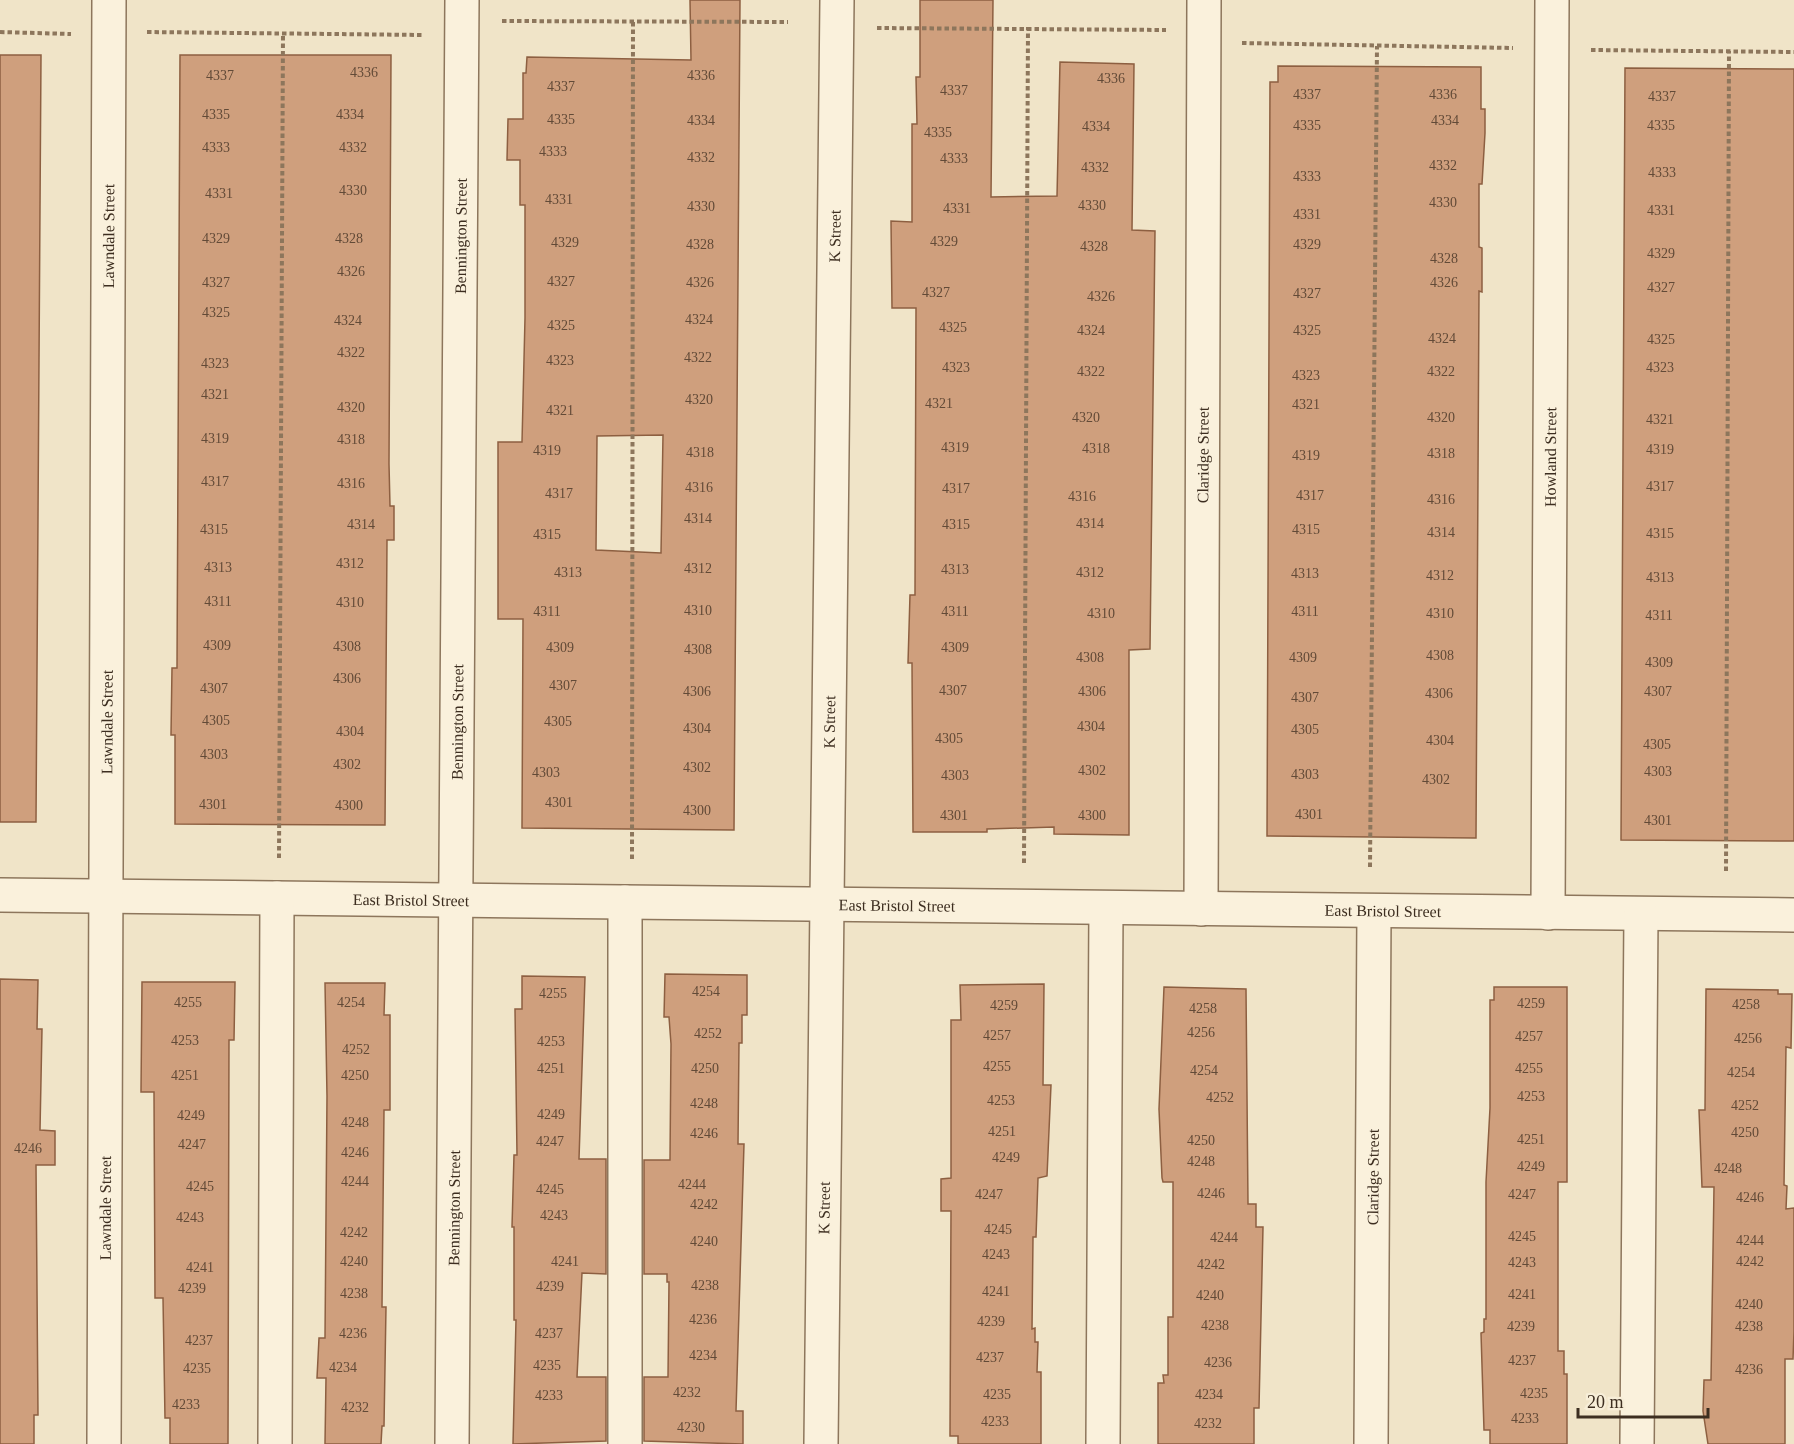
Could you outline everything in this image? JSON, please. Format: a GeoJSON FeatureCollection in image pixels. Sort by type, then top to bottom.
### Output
{"type":"FeatureCollection","features":[{"type":"Feature","properties":{"kind":"street","name":"Lawndale Street"},"geometry":{"type":"LineString","coordinates":[[104,1444],[109,0]]}},
{"type":"Feature","properties":{"kind":"street","name":"Bennington Street"},"geometry":{"type":"LineString","coordinates":[[452,1444],[462,0]]}},
{"type":"Feature","properties":{"kind":"street","name":"K Street"},"geometry":{"type":"LineString","coordinates":[[821,1444],[837,0]]}},
{"type":"Feature","properties":{"kind":"street","name":"Claridge Street"},"geometry":{"type":"LineString","coordinates":[[1200,909],[1204,0]]}},
{"type":"Feature","properties":{"kind":"street","name":"Howland Street"},"geometry":{"type":"LineString","coordinates":[[1548,913],[1552,0]]}},
{"type":"Feature","properties":{"kind":"street","name":"East Bristol Street"},"geometry":{"type":"LineString","coordinates":[[0,895],[1794,915]]}},
{"type":"Feature","properties":{"kind":"street"},"geometry":{"type":"LineString","coordinates":[[274,1444],[277,898]]}},
{"type":"Feature","properties":{"kind":"street"},"geometry":{"type":"LineString","coordinates":[[625,902],[625,1444]]}},
{"type":"Feature","properties":{"kind":"street"},"geometry":{"type":"LineString","coordinates":[[1103,1444],[1106,908]]}},
{"type":"Feature","properties":{"kind":"street","name":"Claridge Street"},"geometry":{"type":"LineString","coordinates":[[1371,1444],[1374,911]]}},
{"type":"Feature","properties":{"kind":"street"},"geometry":{"type":"LineString","coordinates":[[1637,1444],[1641,914]]}},
{"type":"Feature","properties":{"kind":"path"},"geometry":{"type":"LineString","coordinates":[[501,21],[788,22]]}},
{"type":"Feature","properties":{"kind":"path"},"geometry":{"type":"LineString","coordinates":[[632,859],[633,21]]}},
{"type":"Feature","properties":{"kind":"path"},"geometry":{"type":"LineString","coordinates":[[876,28],[1028,27],[1173,30]]}},
{"type":"Feature","properties":{"kind":"path"},"geometry":{"type":"LineString","coordinates":[[1024,863],[1028,27]]}},
{"type":"Feature","properties":{"kind":"path"},"geometry":{"type":"LineString","coordinates":[[0,32],[78,34]]}},
{"type":"Feature","properties":{"kind":"path"},"geometry":{"type":"LineString","coordinates":[[140,32],[430,35]]}},
{"type":"Feature","properties":{"kind":"path"},"geometry":{"type":"LineString","coordinates":[[279,858],[283,34]]}},
{"type":"Feature","properties":{"kind":"path"},"geometry":{"type":"LineString","coordinates":[[1238,43],[1521,48]]}},
{"type":"Feature","properties":{"kind":"path"},"geometry":{"type":"LineString","coordinates":[[1370,867],[1377,46]]}},
{"type":"Feature","properties":{"kind":"path"},"geometry":{"type":"LineString","coordinates":[[1587,50],[1794,52]]}},
{"type":"Feature","properties":{"kind":"path"},"geometry":{"type":"LineString","coordinates":[[1726,871],[1729,51]]}},
{"type":"Feature","properties":{"kind":"building"},"geometry":{"type":"Polygon","coordinates":[[[690,0],[740,0],[734,830],[522,828],[523,619],[498,619],[498,442],[522,442],[525,318],[525,205],[520,205],[520,160],[507,160],[508,119],[523,119],[523,73],[526,73],[527,57],[691,60],[690,0]],[[663,435],[597,436],[596,550],[661,553],[663,435]]]}},
{"type":"Feature","properties":{"kind":"building"},"geometry":{"type":"Polygon","coordinates":[[[920,0],[993,0],[991,197],[1057,196],[1060,62],[1134,64],[1132,230],[1155,231],[1150,649],[1129,650],[1129,835],[1054,834],[1054,827],[987,829],[987,832],[913,832],[912,663],[908,663],[910,595],[915,595],[916,308],[892,308],[891,221],[912,222],[912,124],[917,124],[916,77],[920,77],[920,0]]]}},
{"type":"Feature","properties":{"kind":"building"},"geometry":{"type":"Polygon","coordinates":[[[0,55],[41,55],[36,822],[0,822],[0,55]]]}},
{"type":"Feature","properties":{"kind":"building"},"geometry":{"type":"Polygon","coordinates":[[[180,55],[391,55],[389,464],[390,506],[394,506],[394,540],[387,540],[385,825],[175,824],[175,735],[171,735],[172,668],[177,668],[180,55]]]}},
{"type":"Feature","properties":{"kind":"building"},"geometry":{"type":"Polygon","coordinates":[[[1278,66],[1481,67],[1481,109],[1485,109],[1485,133],[1482,184],[1479,184],[1482,292],[1479,291],[1476,838],[1267,836],[1270,82],[1278,82],[1278,66]]]}},
{"type":"Feature","properties":{"kind":"building"},"geometry":{"type":"Polygon","coordinates":[[[1625,68],[1794,69],[1794,841],[1621,840],[1625,68]]]}},
{"type":"Feature","properties":{"kind":"building"},"geometry":{"type":"Polygon","coordinates":[[[665,974],[747,975],[747,1015],[742,1015],[742,1043],[739,1043],[738,1144],[744,1144],[736,1411],[743,1411],[743,1444],[644,1441],[644,1377],[668,1377],[669,1282],[667,1282],[667,1274],[644,1274],[644,1160],[670,1160],[671,1044],[669,1017],[664,1017],[665,974]]]}},
{"type":"Feature","properties":{"kind":"building"},"geometry":{"type":"Polygon","coordinates":[[[522,976],[585,977],[579,1159],[606,1159],[606,1274],[582,1273],[577,1377],[606,1377],[606,1441],[513,1444],[516,1320],[514,1320],[514,1227],[512,1227],[514,1155],[517,1155],[515,1009],[522,1009],[522,976]]]}},
{"type":"Feature","properties":{"kind":"building"},"geometry":{"type":"Polygon","coordinates":[[[0,979],[38,980],[37,1029],[42,1029],[40,1130],[55,1131],[55,1165],[36,1165],[38,1415],[34,1415],[34,1444],[0,1444],[0,979]]]}},
{"type":"Feature","properties":{"kind":"building"},"geometry":{"type":"Polygon","coordinates":[[[142,982],[235,982],[234,1040],[229,1040],[228,1444],[170,1444],[170,1418],[165,1418],[163,1298],[155,1298],[154,1092],[141,1092],[142,982]]]}},
{"type":"Feature","properties":{"kind":"building"},"geometry":{"type":"Polygon","coordinates":[[[325,983],[385,983],[384,1015],[390,1015],[390,1110],[384,1110],[382,1307],[386,1307],[384,1426],[382,1426],[381,1444],[325,1444],[326,1378],[317,1378],[319,1338],[325,1338],[327,1096],[325,983]]]}},
{"type":"Feature","properties":{"kind":"building"},"geometry":{"type":"Polygon","coordinates":[[[1044,984],[1043,1085],[1051,1085],[1047,1176],[1038,1178],[1036,1237],[1033,1237],[1032,1329],[1035,1328],[1035,1342],[1038,1342],[1037,1372],[1041,1372],[1041,1444],[958,1444],[958,1436],[950,1436],[951,1211],[941,1211],[941,1179],[951,1178],[951,1020],[961,1020],[960,985],[1044,984]]]}},
{"type":"Feature","properties":{"kind":"building"},"geometry":{"type":"Polygon","coordinates":[[[1164,987],[1246,989],[1248,1204],[1256,1204],[1256,1227],[1263,1227],[1259,1408],[1254,1408],[1254,1444],[1158,1444],[1158,1383],[1164,1383],[1163,1375],[1168,1375],[1168,1317],[1173,1317],[1173,1182],[1163,1182],[1162,1178],[1159,1109],[1164,987]]]}},
{"type":"Feature","properties":{"kind":"building"},"geometry":{"type":"Polygon","coordinates":[[[1494,987],[1567,987],[1567,1182],[1558,1182],[1558,1351],[1564,1351],[1564,1374],[1567,1374],[1567,1444],[1490,1444],[1490,1430],[1484,1430],[1481,1333],[1484,1332],[1484,1319],[1486,1319],[1490,1000],[1494,1000],[1494,987]]]}},
{"type":"Feature","properties":{"kind":"building"},"geometry":{"type":"Polygon","coordinates":[[[1706,989],[1778,990],[1778,994],[1792,994],[1791,1048],[1786,1047],[1784,1185],[1787,1186],[1786,1209],[1794,1208],[1794,1331],[1793,1359],[1785,1359],[1785,1444],[1708,1444],[1703,1411],[1704,1380],[1711,1380],[1714,1187],[1702,1187],[1699,1110],[1705,1110],[1706,989]]]}}]}
